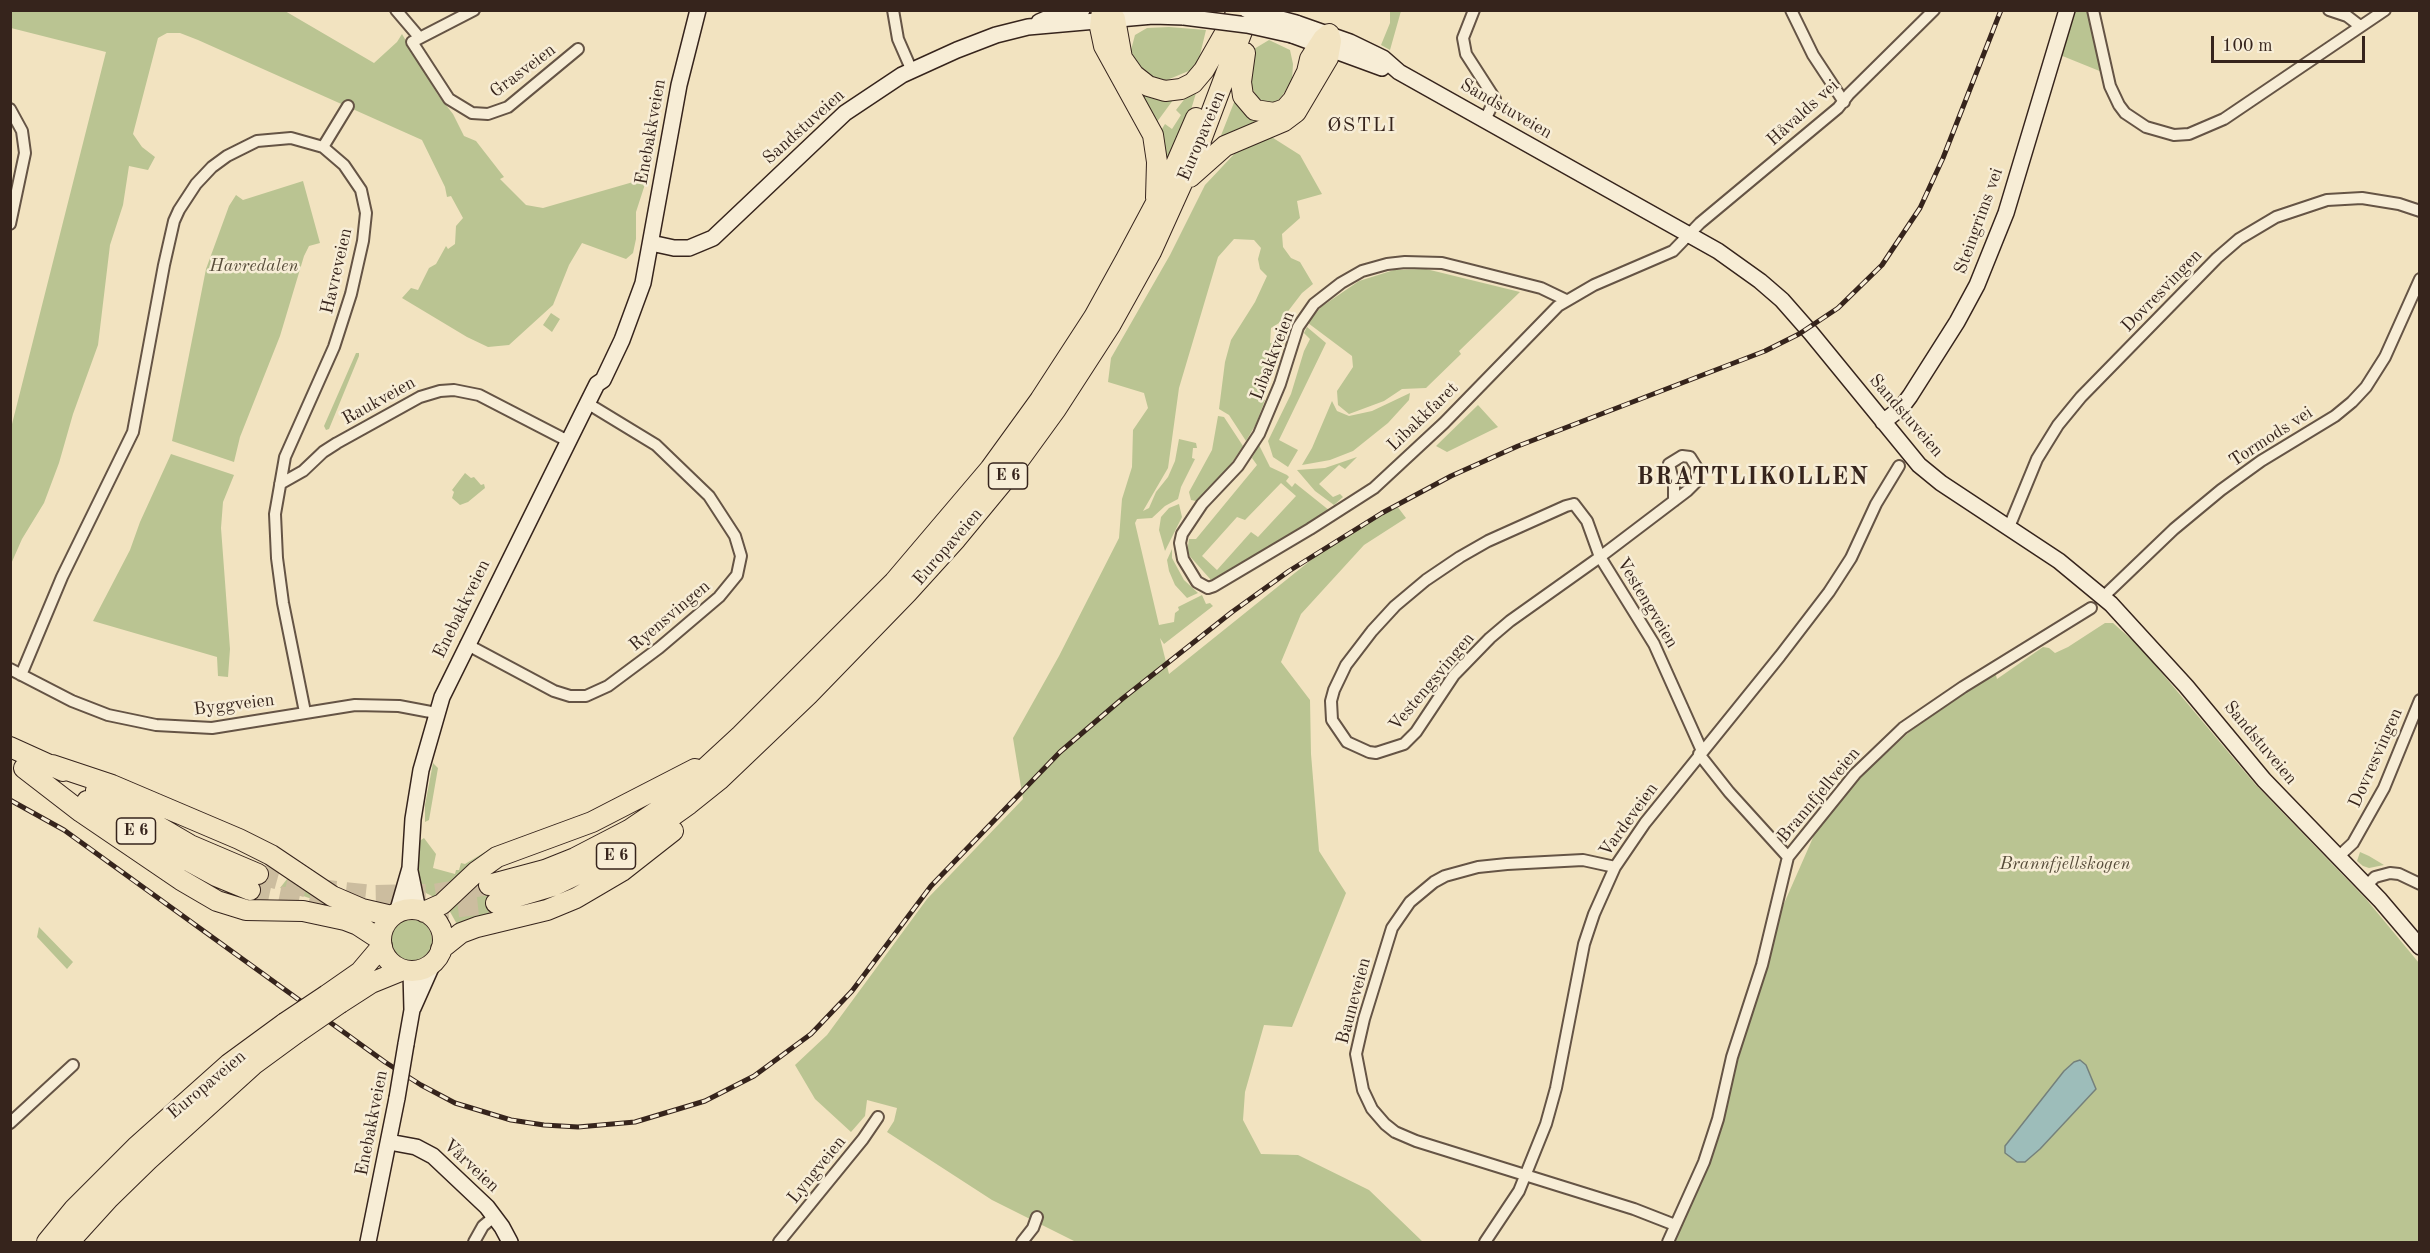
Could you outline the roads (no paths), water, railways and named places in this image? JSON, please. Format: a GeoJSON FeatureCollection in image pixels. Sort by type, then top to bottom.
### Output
{"type":"FeatureCollection","features":[{"type":"Feature","properties":{"kind":"highway"},"geometry":{"type":"LineString","coordinates":[[1106,15],[1119,50],[1134,75],[1148,86],[1165,91],[1181,89],[1193,83],[1244,12]]}},
{"type":"Feature","properties":{"kind":"highway","name":"E 6"},"geometry":{"type":"LineString","coordinates":[[1244,12],[1241,76],[1243,96],[1250,106],[1268,114],[1281,111],[1293,100],[1307,72],[1310,59],[1327,43]]}},
{"type":"Feature","properties":{"kind":"highway","name":"Europaveien"},"geometry":{"type":"LineString","coordinates":[[1244,12],[1229,72],[1161,233],[1111,324],[1056,409],[1003,482],[908,593],[808,695],[719,780],[658,828],[616,856],[553,886],[493,894],[608,842],[663,807],[716,758],[887,589],[942,528],[990,469],[1040,400],[1094,317],[1188,137],[1244,12]]}},
{"type":"Feature","properties":{"kind":"highway","name":"E 6"},"geometry":{"type":"LineString","coordinates":[[1106,15],[1104,46],[1153,135],[1157,162],[1155,202]]}},
{"type":"Feature","properties":{"kind":"highway","name":"E 6"},"geometry":{"type":"LineString","coordinates":[[1181,185],[1233,142],[1291,117],[1306,97],[1327,43]]}},
{"type":"Feature","properties":{"kind":"highway","name":"E 6"},"geometry":{"type":"LineString","coordinates":[[1206,162],[1241,76]]}},
{"type":"Feature","properties":{"kind":"highway","name":"E 6"},"geometry":{"type":"LineString","coordinates":[[10,747],[52,765],[112,785],[239,839],[271,855],[340,900],[362,909],[395,915],[411,910],[421,911],[442,904],[476,872],[497,857],[615,811],[716,758]]}},
{"type":"Feature","properties":{"kind":"highway","name":"E 6"},"geometry":{"type":"LineString","coordinates":[[17,765],[81,812],[205,895],[246,910],[303,911],[345,920],[358,925],[381,943],[392,963],[407,971],[420,970],[462,933],[563,904],[622,871],[667,836],[719,780]]}},
{"type":"Feature","properties":{"kind":"highway","name":"E 6"},"geometry":{"type":"LineString","coordinates":[[17,765],[71,791],[201,868],[254,882],[52,765]]}},
{"type":"Feature","properties":{"kind":"highway"},"geometry":{"type":"LineString","coordinates":[[421,911],[432,917],[441,932],[437,956]]}},
{"type":"Feature","properties":{"kind":"highway","name":"E 6"},"geometry":{"type":"LineString","coordinates":[[381,943],[384,927],[395,915]]}},
{"type":"Feature","properties":{"kind":"highway","name":"Europaveien"},"geometry":{"type":"LineString","coordinates":[[334,999],[360,972],[381,943]]}},
{"type":"Feature","properties":{"kind":"highway","name":"Europaveien"},"geometry":{"type":"LineString","coordinates":[[47,1242],[82,1201],[136,1147],[215,1076],[334,999],[407,971]]}},
{"type":"Feature","properties":{"kind":"highway","name":"Europaveien"},"geometry":{"type":"LineString","coordinates":[[69,1242],[109,1198],[156,1152],[292,1027]]}},
{"type":"Feature","properties":{"kind":"main road","name":"Enebakkveien"},"geometry":{"type":"LineString","coordinates":[[395,915],[410,868],[416,801],[436,713],[466,644],[597,384],[596,378],[621,328],[641,267],[646,260],[679,85],[698,10]]}},
{"type":"Feature","properties":{"kind":"main road","name":"Sandstuveien"},"geometry":{"type":"LineString","coordinates":[[1028,27],[1053,16],[1082,10]]}},
{"type":"Feature","properties":{"kind":"main road","name":"Steingrims vei"},"geometry":{"type":"LineString","coordinates":[[1883,422],[1901,408],[1912,393],[1958,322],[1977,285],[2006,213],[2067,10]]}},
{"type":"Feature","properties":{"kind":"main road","name":"Sandstuveien"},"geometry":{"type":"LineString","coordinates":[[1244,12],[1327,43],[1383,58],[1399,72],[1738,264],[1772,291],[1806,327],[1909,454],[1936,480],[2059,561],[2103,597],[2136,629],[2269,785],[2366,886],[2420,947]]}},
{"type":"Feature","properties":{"kind":"main road","name":"Sandstuveien"},"geometry":{"type":"LineString","coordinates":[[651,243],[680,249],[701,245],[713,238],[833,122],[870,95],[912,71],[975,42],[1028,27],[1106,15],[1184,18],[1294,29]]}},
{"type":"Feature","properties":{"kind":"main road","name":"Enebakkveien"},"geometry":{"type":"LineString","coordinates":[[410,868],[421,911]]}},
{"type":"Feature","properties":{"kind":"main road","name":"Enebakkveien"},"geometry":{"type":"LineString","coordinates":[[412,1010],[437,956]]}},
{"type":"Feature","properties":{"kind":"main road","name":"Enebakkveien"},"geometry":{"type":"LineString","coordinates":[[368,1242],[389,1142],[412,1010],[407,971]]}},
{"type":"Feature","properties":{"kind":"main road","name":"Vårveien"},"geometry":{"type":"LineString","coordinates":[[389,1142],[416,1147],[433,1156],[495,1216],[510,1242]]}},
{"type":"Feature","properties":{"kind":"street","name":"Grasveien"},"geometry":{"type":"LineString","coordinates":[[396,10],[416,39],[449,99],[467,111],[483,114],[508,107],[578,49]]}},
{"type":"Feature","properties":{"kind":"street"},"geometry":{"type":"LineString","coordinates":[[416,39],[474,10]]}},
{"type":"Feature","properties":{"kind":"street"},"geometry":{"type":"LineString","coordinates":[[893,10],[898,39],[912,71]]}},
{"type":"Feature","properties":{"kind":"street"},"geometry":{"type":"LineString","coordinates":[[1474,10],[1463,38],[1468,58],[1495,99],[1485,120]]}},
{"type":"Feature","properties":{"kind":"street"},"geometry":{"type":"LineString","coordinates":[[1791,10],[1813,55],[1844,102]]}},
{"type":"Feature","properties":{"kind":"street","name":"Håvalds vei"},"geometry":{"type":"LineString","coordinates":[[1689,236],[1700,223],[1844,102],[1934,10]]}},
{"type":"Feature","properties":{"kind":"street"},"geometry":{"type":"LineString","coordinates":[[2093,10],[2110,86],[2119,105],[2146,127],[2174,135],[2189,134],[2224,119],[2385,10]]}},
{"type":"Feature","properties":{"kind":"street"},"geometry":{"type":"LineString","coordinates":[[2329,10],[2347,16],[2360,26]]}},
{"type":"Feature","properties":{"kind":"street"},"geometry":{"type":"LineString","coordinates":[[322,147],[348,106]]}},
{"type":"Feature","properties":{"kind":"street"},"geometry":{"type":"LineString","coordinates":[[10,109],[22,131],[25,153],[10,224]]}},
{"type":"Feature","properties":{"kind":"street","name":"Havreveien"},"geometry":{"type":"LineString","coordinates":[[21,675],[62,578],[133,432],[174,221],[179,210],[196,184],[212,167],[227,156],[257,141],[291,138],[322,147],[344,165],[361,190],[366,213],[355,278],[334,347],[285,457],[275,514],[277,558],[283,603],[305,712]]}},
{"type":"Feature","properties":{"kind":"street","name":"Dovresvingen"},"geometry":{"type":"LineString","coordinates":[[2009,527],[2037,459],[2058,425],[2082,397],[2217,258],[2240,239],[2276,216],[2326,200],[2362,198],[2387,201],[2420,211]]}},
{"type":"Feature","properties":{"kind":"street","name":"Libakkfaret"},"geometry":{"type":"LineString","coordinates":[[1181,554],[1197,582],[1208,588],[1338,512],[1374,488],[1444,423],[1566,300],[1673,250],[1689,236]]}},
{"type":"Feature","properties":{"kind":"street","name":"Libakkveien"},"geometry":{"type":"LineString","coordinates":[[1181,554],[1182,534],[1189,520],[1238,466],[1259,434],[1303,319],[1314,304],[1341,284],[1362,272],[1387,264],[1442,263],[1541,288],[1566,300]]}},
{"type":"Feature","properties":{"kind":"street","name":"Tormods vei"},"geometry":{"type":"LineString","coordinates":[[2103,597],[2174,529],[2221,490],[2352,402],[2366,387],[2385,357],[2420,279]]}},
{"type":"Feature","properties":{"kind":"street","name":"Raukveien"},"geometry":{"type":"LineString","coordinates":[[280,484],[303,471],[323,452],[337,443],[420,397],[441,391],[454,390],[479,395],[568,441]]}},
{"type":"Feature","properties":{"kind":"street","name":"Ryensvingen"},"geometry":{"type":"LineString","coordinates":[[466,644],[554,691],[570,696],[586,696],[608,686],[659,648],[720,597],[737,575],[741,556],[735,536],[709,496],[656,445],[587,403]]}},
{"type":"Feature","properties":{"kind":"street","name":"Vardeveien"},"geometry":{"type":"LineString","coordinates":[[1485,1242],[1526,1177],[1556,1088],[1584,944],[1603,889],[1644,823],[1786,649],[1841,575],[1876,504],[1899,466]]}},
{"type":"Feature","properties":{"kind":"street","name":"Vestengveien"},"geometry":{"type":"LineString","coordinates":[[1674,501],[1600,558],[1654,644],[1700,753],[1729,792],[1788,857]]}},
{"type":"Feature","properties":{"kind":"street","name":"Vestengsvingen"},"geometry":{"type":"LineString","coordinates":[[1571,504],[1578,507],[1587,521],[1600,558],[1510,621],[1490,638],[1454,675],[1416,732],[1404,744],[1376,753],[1368,752],[1347,742],[1337,730],[1332,720],[1331,701],[1347,665],[1372,631],[1395,606],[1426,580],[1460,557],[1571,504]]}},
{"type":"Feature","properties":{"kind":"street","name":"Brannfjellveien"},"geometry":{"type":"LineString","coordinates":[[1668,1242],[1704,1162],[1718,1119],[1732,1057],[1762,965],[1788,857],[1855,774],[1903,728],[1963,687],[2091,608]]}},
{"type":"Feature","properties":{"kind":"street","name":"Byggveien"},"geometry":{"type":"LineString","coordinates":[[10,669],[72,701],[108,715],[156,725],[212,728],[355,705],[383,705],[436,713]]}},
{"type":"Feature","properties":{"kind":"street","name":"Dovresvingen"},"geometry":{"type":"LineString","coordinates":[[2338,857],[2353,843],[2384,788],[2420,700]]}},
{"type":"Feature","properties":{"kind":"street","name":"Bauneveien"},"geometry":{"type":"LineString","coordinates":[[1615,867],[1583,860],[1507,864],[1478,867],[1445,876],[1434,882],[1410,902],[1392,928],[1364,1019],[1356,1054],[1359,1073],[1363,1090],[1372,1109],[1385,1124],[1416,1142],[1526,1177],[1554,1183],[1675,1225]]}},
{"type":"Feature","properties":{"kind":"street"},"geometry":{"type":"LineString","coordinates":[[2366,886],[2375,877],[2390,873],[2399,874],[2420,884]]}},
{"type":"Feature","properties":{"kind":"street"},"geometry":{"type":"LineString","coordinates":[[10,1123],[73,1065]]}},
{"type":"Feature","properties":{"kind":"street","name":"Lyngveien"},"geometry":{"type":"LineString","coordinates":[[779,1242],[863,1139],[878,1117]]}},
{"type":"Feature","properties":{"kind":"street"},"geometry":{"type":"LineString","coordinates":[[474,1242],[483,1226],[495,1216]]}},
{"type":"Feature","properties":{"kind":"street"},"geometry":{"type":"LineString","coordinates":[[1022,1242],[1034,1228],[1038,1217]]}},
{"type":"Feature","properties":{"kind":"water"},"geometry":{"type":"Polygon","coordinates":[[[2080,1060],[2086,1065],[2096,1089],[2040,1149],[2025,1162],[2017,1162],[2005,1153],[2005,1146],[2064,1071],[2080,1060]]]}},
{"type":"Feature","properties":{"kind":"tunnel"},"geometry":{"type":"LineString","coordinates":[[258,874],[309,888],[372,895],[433,894],[489,885]]}},
{"type":"Feature","properties":{"kind":"tunnel"},"geometry":{"type":"LineString","coordinates":[[250,890],[312,903],[373,911],[433,910],[496,903]]}},
{"type":"Feature","properties":{"kind":"railway"},"geometry":{"type":"LineString","coordinates":[[10,800],[64,830],[385,1062],[455,1103],[511,1120],[578,1127],[635,1122],[705,1101],[754,1076],[811,1034],[852,991],[931,886],[1060,752],[1122,699],[1232,612],[1289,571],[1382,513],[1451,476],[1518,446],[1765,351],[1799,334],[1838,308],[1882,265],[1920,208],[1943,158],[2001,10]]}},
{"type":"Feature","properties":{"kind":"district","name":"ØSTLI"},"geometry":{"type":"Point","coordinates":[1362,126]}},
{"type":"Feature","properties":{"kind":"district","name":"BRATTLIKOLLEN"},"geometry":{"type":"Point","coordinates":[1753,478]}},
{"type":"Feature","properties":{"kind":"park label","name":"Havredalen"},"geometry":{"type":"Point","coordinates":[254,266]}},
{"type":"Feature","properties":{"kind":"park label","name":"Brannfjellskogen"},"geometry":{"type":"Point","coordinates":[2065,864]}}]}
